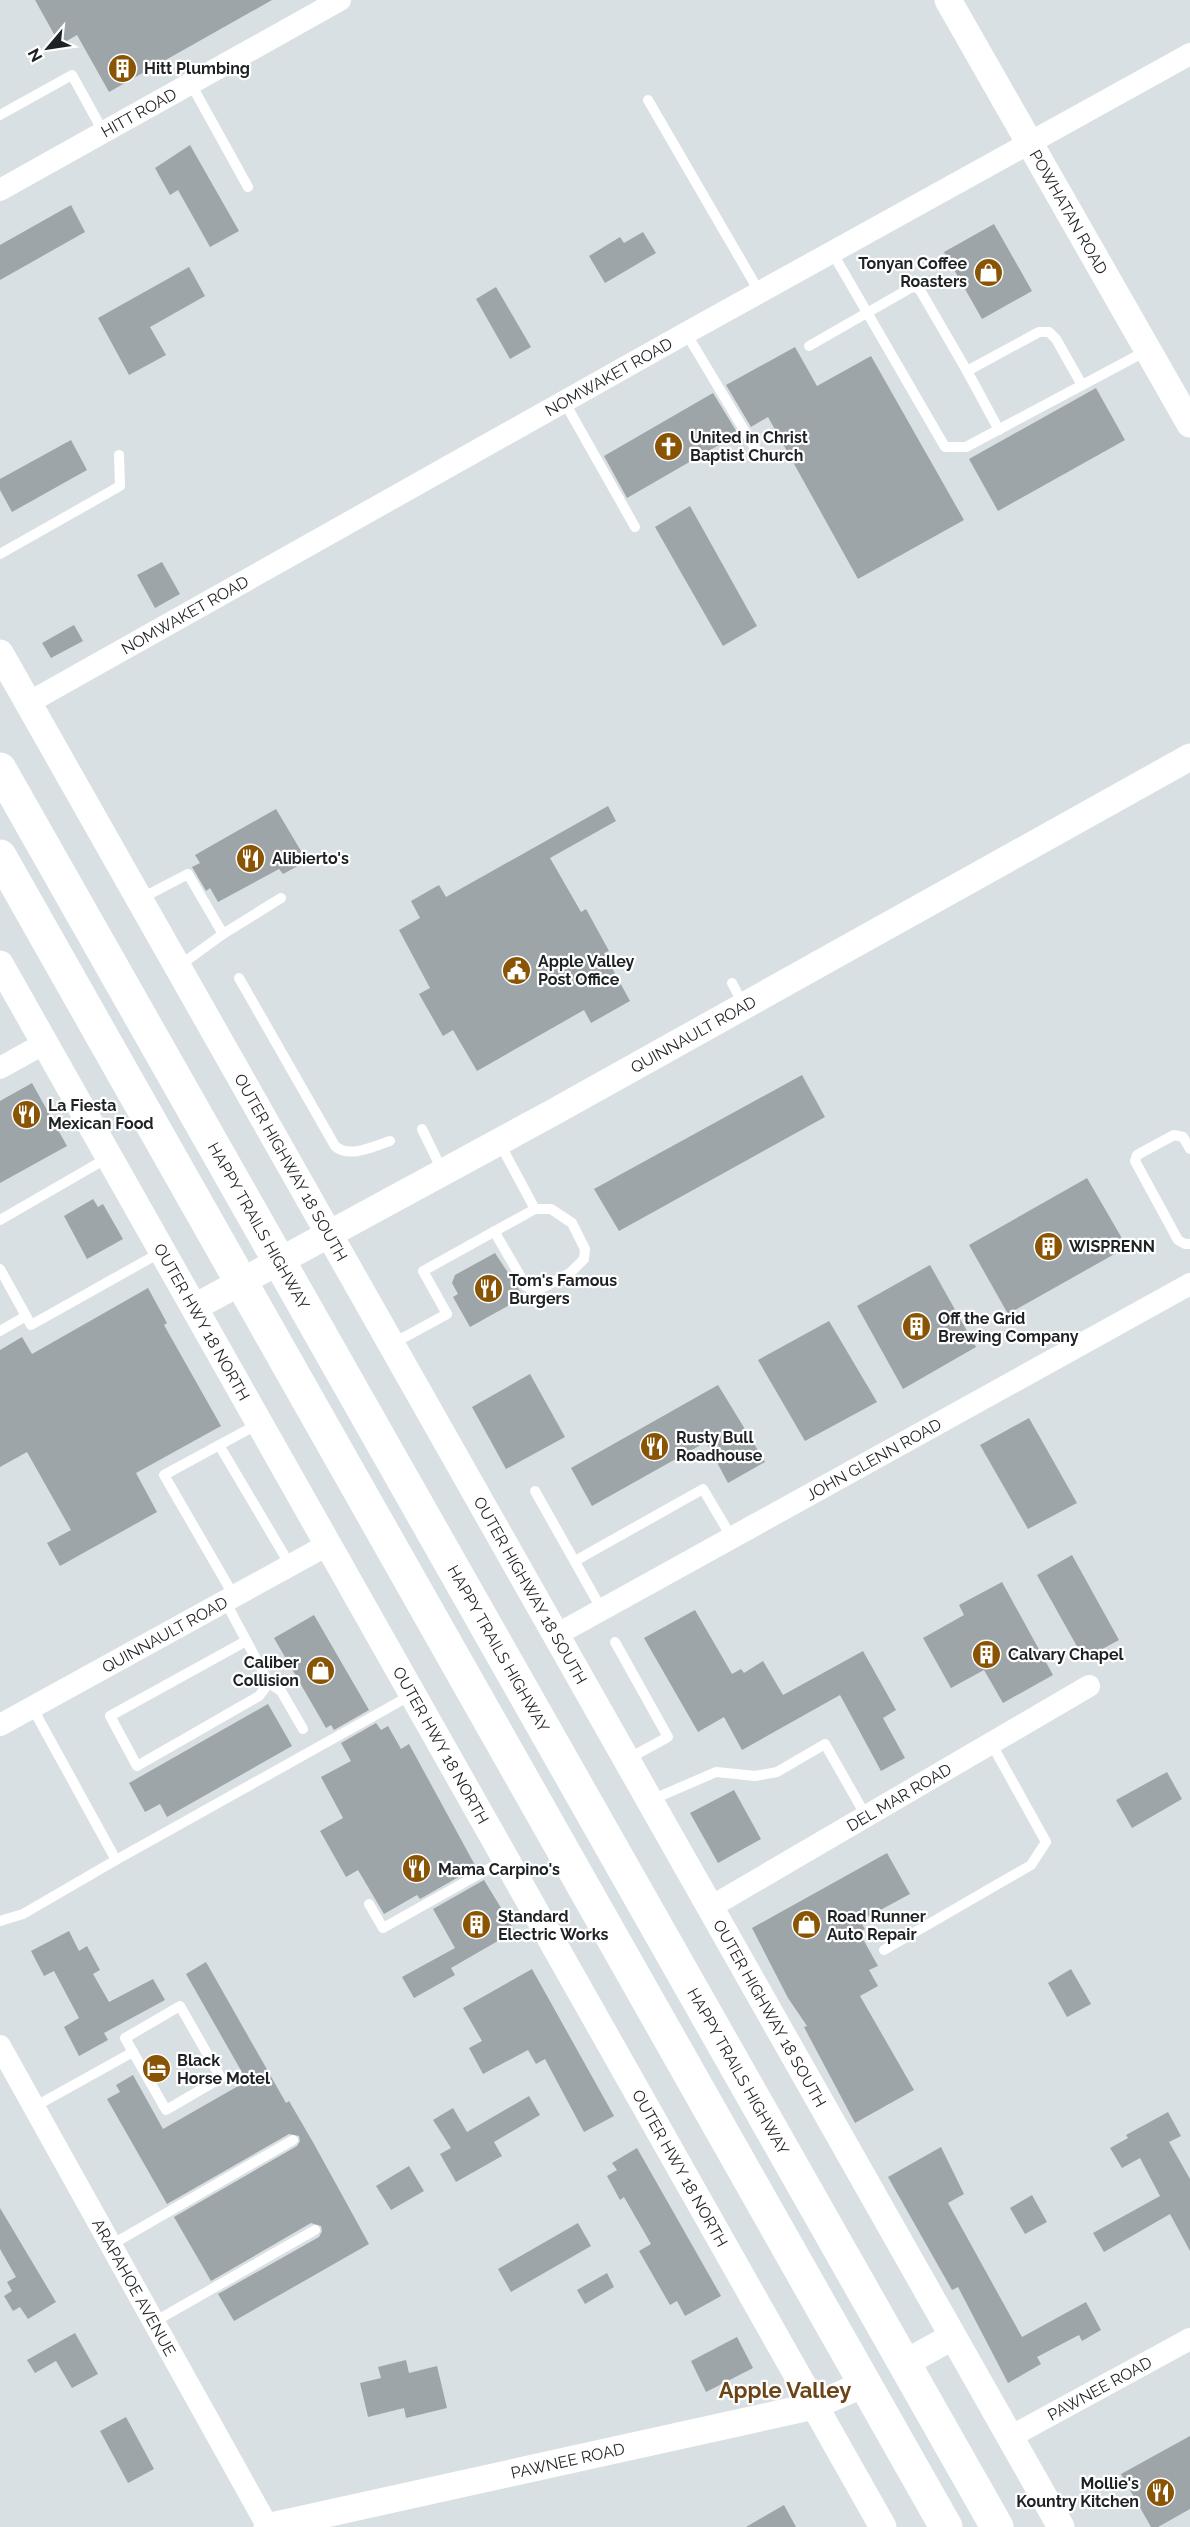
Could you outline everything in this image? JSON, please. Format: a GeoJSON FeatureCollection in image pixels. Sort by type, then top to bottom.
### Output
{"type":"FeatureCollection","features":[{"type":"Feature","properties":{"kind":"main road","name":"HAPPY TRAILS HIGHWAY"},"geometry":{"type":"LineString","coordinates":[[0,769],[997,2527]]}},
{"type":"Feature","properties":{"kind":"main road"},"geometry":{"type":"LineString","coordinates":[[0,856],[946,2527]]}},
{"type":"Feature","properties":{"kind":"main road"},"geometry":{"type":"LineString","coordinates":[[748,2174],[778,2195],[871,2355],[888,2363],[905,2363]]}},
{"type":"Feature","properties":{"kind":"main road"},"geometry":{"type":"LineString","coordinates":[[864,2384],[882,2386],[900,2394],[977,2527]]}},
{"type":"Feature","properties":{"kind":"street","name":"HITT ROAD"},"geometry":{"type":"LineString","coordinates":[[1,188],[104,133],[340,0]]}},
{"type":"Feature","properties":{"kind":"street","name":"POWHATAN ROAD"},"geometry":{"type":"LineString","coordinates":[[948,0],[1190,424]]}},
{"type":"Feature","properties":{"kind":"street","name":"NOMWAKET ROAD"},"geometry":{"type":"LineString","coordinates":[[28,703],[686,333],[1190,54]]}},
{"type":"Feature","properties":{"kind":"street","name":"OUTER HIGHWAY 18 SOUTH"},"geometry":{"type":"LineString","coordinates":[[0,653],[1061,2527]]}},
{"type":"Feature","properties":{"kind":"street","name":"QUINNAULT ROAD"},"geometry":{"type":"LineString","coordinates":[[195,1307],[443,1173],[1190,757]]}},
{"type":"Feature","properties":{"kind":"street","name":"OUTER HWY 18 NORTH"},"geometry":{"type":"LineString","coordinates":[[0,964],[884,2527]]}},
{"type":"Feature","properties":{"kind":"street"},"geometry":{"type":"LineString","coordinates":[[0,1068],[45,1043]]}},
{"type":"Feature","properties":{"kind":"street","name":"JOHN GLENN ROAD"},"geometry":{"type":"LineString","coordinates":[[556,1635],[1190,1284]]}},
{"type":"Feature","properties":{"kind":"street","name":"QUINNAULT ROAD"},"geometry":{"type":"LineString","coordinates":[[0,1725],[329,1544]]}},
{"type":"Feature","properties":{"kind":"street","name":"DEL MAR ROAD"},"geometry":{"type":"LineString","coordinates":[[709,1908],[1089,1686]]}},
{"type":"Feature","properties":{"kind":"street","name":"ARAPAHOE AVENUE"},"geometry":{"type":"LineString","coordinates":[[0,2046],[267,2527]]}},
{"type":"Feature","properties":{"kind":"street"},"geometry":{"type":"LineString","coordinates":[[905,2363],[952,2337]]}},
{"type":"Feature","properties":{"kind":"street","name":"PAWNEE ROAD"},"geometry":{"type":"LineString","coordinates":[[1010,2437],[1190,2339]]}},
{"type":"Feature","properties":{"kind":"street","name":"PAWNEE ROAD"},"geometry":{"type":"LineString","coordinates":[[267,2527],[814,2406],[864,2384]]}},
{"type":"Feature","properties":{"kind":"lane"},"geometry":{"type":"LineString","coordinates":[[0,116],[72,75],[104,133]]}},
{"type":"Feature","properties":{"kind":"lane"},"geometry":{"type":"LineString","coordinates":[[191,84],[248,187]]}},
{"type":"Feature","properties":{"kind":"lane"},"geometry":{"type":"LineString","coordinates":[[648,100],[760,293]]}},
{"type":"Feature","properties":{"kind":"lane"},"geometry":{"type":"LineString","coordinates":[[832,252],[945,447],[966,447],[1148,350]]}},
{"type":"Feature","properties":{"kind":"lane"},"geometry":{"type":"LineString","coordinates":[[809,346],[910,287],[918,288],[999,430]]}},
{"type":"Feature","properties":{"kind":"lane"},"geometry":{"type":"LineString","coordinates":[[967,371],[1044,332],[1056,339],[1082,385]]}},
{"type":"Feature","properties":{"kind":"lane"},"geometry":{"type":"LineString","coordinates":[[686,333],[759,455]]}},
{"type":"Feature","properties":{"kind":"lane"},"geometry":{"type":"LineString","coordinates":[[565,403],[635,527]]}},
{"type":"Feature","properties":{"kind":"lane"},"geometry":{"type":"LineString","coordinates":[[2,548],[120,486],[119,455]]}},
{"type":"Feature","properties":{"kind":"lane"},"geometry":{"type":"LineString","coordinates":[[140,899],[188,874],[223,934]]}},
{"type":"Feature","properties":{"kind":"lane"},"geometry":{"type":"LineString","coordinates":[[178,967],[223,934],[281,898]]}},
{"type":"Feature","properties":{"kind":"lane"},"geometry":{"type":"LineString","coordinates":[[239,978],[335,1146],[340,1151],[350,1152],[390,1141]]}},
{"type":"Feature","properties":{"kind":"lane"},"geometry":{"type":"LineString","coordinates":[[732,982],[745,1006]]}},
{"type":"Feature","properties":{"kind":"lane"},"geometry":{"type":"LineString","coordinates":[[422,1129],[443,1173]]}},
{"type":"Feature","properties":{"kind":"lane"},"geometry":{"type":"LineString","coordinates":[[1190,1149],[1183,1137],[1174,1135],[1137,1155],[1135,1161],[1178,1240],[1190,1244]]}},
{"type":"Feature","properties":{"kind":"lane"},"geometry":{"type":"LineString","coordinates":[[498,1142],[535,1209]]}},
{"type":"Feature","properties":{"kind":"lane"},"geometry":{"type":"LineString","coordinates":[[0,1220],[110,1156]]}},
{"type":"Feature","properties":{"kind":"lane"},"geometry":{"type":"LineString","coordinates":[[392,1344],[447,1314],[423,1271],[494,1231],[535,1209],[551,1209],[572,1223],[585,1249],[584,1259],[570,1273],[540,1289],[532,1290],[526,1286],[494,1231]]}},
{"type":"Feature","properties":{"kind":"lane"},"geometry":{"type":"LineString","coordinates":[[1,1272],[31,1325],[163,1251]]}},
{"type":"Feature","properties":{"kind":"lane"},"geometry":{"type":"LineString","coordinates":[[0,1330],[26,1316]]}},
{"type":"Feature","properties":{"kind":"lane"},"geometry":{"type":"LineString","coordinates":[[261,1422],[164,1475],[229,1598],[246,1641],[269,1683],[281,1691],[303,1729]]}},
{"type":"Feature","properties":{"kind":"lane"},"geometry":{"type":"LineString","coordinates":[[219,1445],[290,1565]]}},
{"type":"Feature","properties":{"kind":"lane"},"geometry":{"type":"LineString","coordinates":[[575,1561],[703,1489],[732,1538]]}},
{"type":"Feature","properties":{"kind":"lane"},"geometry":{"type":"LineString","coordinates":[[536,1491],[602,1610]]}},
{"type":"Feature","properties":{"kind":"lane"},"geometry":{"type":"LineString","coordinates":[[246,1641],[110,1716],[137,1766],[260,1696],[269,1683]]}},
{"type":"Feature","properties":{"kind":"lane"},"geometry":{"type":"LineString","coordinates":[[615,1642],[668,1737],[626,1760]]}},
{"type":"Feature","properties":{"kind":"lane"},"geometry":{"type":"LineString","coordinates":[[0,1921],[23,1914],[413,1694]]}},
{"type":"Feature","properties":{"kind":"lane"},"geometry":{"type":"LineString","coordinates":[[32,1707],[116,1860]]}},
{"type":"Feature","properties":{"kind":"lane"},"geometry":{"type":"LineString","coordinates":[[884,1950],[1031,1865],[1046,1842],[991,1743]]}},
{"type":"Feature","properties":{"kind":"lane"},"geometry":{"type":"LineString","coordinates":[[649,1801],[716,1772],[755,1776],[777,1772],[825,1744],[866,1816]]}},
{"type":"Feature","properties":{"kind":"lane"},"geometry":{"type":"LineString","coordinates":[[369,1904],[383,1928],[507,1859]]}},
{"type":"Feature","properties":{"kind":"lane"},"geometry":{"type":"LineString","coordinates":[[180,2006],[221,2078],[166,2110],[133,2052],[125,2037],[180,2006]]}},
{"type":"Feature","properties":{"kind":"lane"},"geometry":{"type":"LineString","coordinates":[[34,2107],[133,2052]]}},
{"type":"Feature","properties":{"kind":"lane"},"geometry":{"type":"LineString","coordinates":[[111,2245],[293,2140]]}},
{"type":"Feature","properties":{"kind":"lane"},"geometry":{"type":"LineString","coordinates":[[154,2322],[315,2230]]}},
{"type":"Feature","properties":{"kind":"building","name":"Hitt Plumbing"},"geometry":{"type":"Polygon","coordinates":[[[35,0],[272,0],[109,92],[77,35],[60,45],[35,0]]]}},
{"type":"Feature","properties":{"kind":"building"},"geometry":{"type":"Polygon","coordinates":[[[190,145],[239,231],[210,247],[178,190],[170,195],[155,168],[190,145]]]}},
{"type":"Feature","properties":{"kind":"building"},"geometry":{"type":"Polygon","coordinates":[[[71,205],[85,232],[0,280],[0,245],[71,205]]]}},
{"type":"Feature","properties":{"kind":"building","name":"Tonyan Coffee Roasters"},"geometry":{"type":"Polygon","coordinates":[[[994,224],[1032,291],[982,319],[944,252],[994,224]]]}},
{"type":"Feature","properties":{"kind":"building"},"geometry":{"type":"Polygon","coordinates":[[[643,232],[656,253],[605,283],[589,256],[620,237],[624,243],[643,232]]]}},
{"type":"Feature","properties":{"kind":"building"},"geometry":{"type":"Polygon","coordinates":[[[189,267],[205,296],[150,327],[166,355],[129,375],[98,318],[189,267]]]}},
{"type":"Feature","properties":{"kind":"building"},"geometry":{"type":"Polygon","coordinates":[[[496,287],[531,347],[510,359],[476,299],[496,287]]]}},
{"type":"Feature","properties":{"kind":"building"},"geometry":{"type":"Polygon","coordinates":[[[795,347],[817,386],[871,356],[964,520],[858,579],[768,417],[751,427],[726,385],[795,347]]]}},
{"type":"Feature","properties":{"kind":"building"},"geometry":{"type":"Polygon","coordinates":[[[1096,388],[1125,440],[998,511],[969,459],[1096,388]]]}},
{"type":"Feature","properties":{"kind":"building","name":"United in Christ Baptist Church"},"geometry":{"type":"Polygon","coordinates":[[[713,393],[738,434],[627,498],[604,456],[713,393]]]}},
{"type":"Feature","properties":{"kind":"building"},"geometry":{"type":"Polygon","coordinates":[[[71,440],[87,470],[12,512],[0,490],[0,479],[71,440]]]}},
{"type":"Feature","properties":{"kind":"building"},"geometry":{"type":"Polygon","coordinates":[[[690,506],[757,626],[723,646],[655,527],[690,506]]]}},
{"type":"Feature","properties":{"kind":"building"},"geometry":{"type":"Polygon","coordinates":[[[162,562],[180,594],[155,608],[137,575],[162,562]]]}},
{"type":"Feature","properties":{"kind":"building"},"geometry":{"type":"Polygon","coordinates":[[[74,625],[83,641],[51,658],[42,643],[74,625]]]}},
{"type":"Feature","properties":{"kind":"building","name":"Apple Valley Post Office"},"geometry":{"type":"Polygon","coordinates":[[[608,806],[616,821],[550,858],[581,912],[586,909],[609,951],[604,953],[630,1001],[591,1023],[584,1010],[477,1071],[453,1030],[443,1036],[419,994],[430,988],[399,930],[420,918],[411,901],[439,885],[446,897],[608,806]]]}},
{"type":"Feature","properties":{"kind":"building","name":"Alibierto's"},"geometry":{"type":"Polygon","coordinates":[[[276,809],[307,861],[283,874],[279,869],[218,902],[210,888],[206,891],[192,867],[200,863],[195,855],[276,809]]]}},
{"type":"Feature","properties":{"kind":"building"},"geometry":{"type":"Polygon","coordinates":[[[802,1075],[825,1117],[619,1231],[594,1189],[802,1075]]]}},
{"type":"Feature","properties":{"kind":"building"},"geometry":{"type":"Polygon","coordinates":[[[32,1083],[67,1146],[0,1183],[0,1101],[32,1083]]]}},
{"type":"Feature","properties":{"kind":"building","name":"WISPRENN"},"geometry":{"type":"Polygon","coordinates":[[[1087,1178],[1127,1247],[1008,1314],[969,1245],[1087,1178]]]}},
{"type":"Feature","properties":{"kind":"building"},"geometry":{"type":"Polygon","coordinates":[[[93,1199],[98,1207],[103,1204],[123,1239],[87,1259],[64,1216],[93,1199]]]}},
{"type":"Feature","properties":{"kind":"building","name":"Tom's Famous Burgers"},"geometry":{"type":"Polygon","coordinates":[[[495,1253],[524,1297],[470,1327],[453,1297],[458,1294],[452,1283],[455,1275],[495,1253]]]}},
{"type":"Feature","properties":{"kind":"building","name":"Off the Grid Brewing Company"},"geometry":{"type":"Polygon","coordinates":[[[930,1265],[976,1347],[903,1389],[857,1306],[930,1265]]]}},
{"type":"Feature","properties":{"kind":"building"},"geometry":{"type":"Polygon","coordinates":[[[148,1288],[167,1323],[164,1325],[221,1426],[136,1473],[157,1512],[60,1566],[47,1543],[71,1530],[27,1452],[0,1467],[0,1350],[22,1337],[32,1354],[148,1288]]]}},
{"type":"Feature","properties":{"kind":"building"},"geometry":{"type":"Polygon","coordinates":[[[829,1321],[877,1402],[805,1441],[758,1360],[829,1321]]]}},
{"type":"Feature","properties":{"kind":"building"},"geometry":{"type":"Polygon","coordinates":[[[530,1374],[565,1437],[506,1469],[472,1407],[530,1374]]]}},
{"type":"Feature","properties":{"kind":"building","name":"Rusty Bull Roadhouse"},"geometry":{"type":"Polygon","coordinates":[[[718,1385],[765,1462],[728,1483],[706,1442],[592,1506],[571,1468],[718,1385]]]}},
{"type":"Feature","properties":{"kind":"building"},"geometry":{"type":"Polygon","coordinates":[[[1029,1418],[1077,1503],[1028,1529],[980,1445],[1029,1418]]]}},
{"type":"Feature","properties":{"kind":"building"},"geometry":{"type":"Polygon","coordinates":[[[1072,1555],[1119,1640],[1084,1659],[1037,1575],[1072,1555]]]}},
{"type":"Feature","properties":{"kind":"building","name":"Calvary Chapel"},"geometry":{"type":"Polygon","coordinates":[[[1002,1582],[1053,1675],[1003,1703],[984,1670],[951,1688],[923,1638],[964,1615],[959,1605],[1002,1582]]]}},
{"type":"Feature","properties":{"kind":"building"},"geometry":{"type":"Polygon","coordinates":[[[695,1610],[732,1674],[741,1669],[744,1673],[763,1661],[783,1695],[863,1651],[896,1710],[883,1718],[905,1758],[881,1771],[840,1695],[742,1750],[724,1717],[698,1732],[644,1638],[695,1610]]]}},
{"type":"Feature","properties":{"kind":"building","name":"Caliber Collision"},"geometry":{"type":"Polygon","coordinates":[[[314,1615],[369,1710],[334,1730],[331,1725],[326,1728],[274,1638],[314,1615]]]}},
{"type":"Feature","properties":{"kind":"building"},"geometry":{"type":"Polygon","coordinates":[[[268,1704],[292,1746],[167,1817],[160,1804],[145,1812],[129,1783],[268,1704]]]}},
{"type":"Feature","properties":{"kind":"building"},"geometry":{"type":"Polygon","coordinates":[[[376,1723],[381,1730],[388,1726],[401,1749],[409,1744],[476,1867],[420,1899],[417,1895],[384,1914],[358,1870],[346,1877],[320,1831],[343,1818],[321,1777],[351,1761],[341,1743],[376,1723]]]}},
{"type":"Feature","properties":{"kind":"building"},"geometry":{"type":"Polygon","coordinates":[[[1167,1772],[1182,1799],[1132,1828],[1116,1800],[1167,1772]]]}},
{"type":"Feature","properties":{"kind":"building"},"geometry":{"type":"Polygon","coordinates":[[[734,1790],[761,1839],[718,1863],[690,1813],[734,1790]]]}},
{"type":"Feature","properties":{"kind":"building"},"geometry":{"type":"Polygon","coordinates":[[[887,1853],[910,1894],[860,1921],[865,1929],[859,1932],[878,1966],[869,1970],[878,1986],[860,1996],[914,2090],[855,2123],[804,2027],[807,2026],[788,1998],[752,1928],[887,1853]]]}},
{"type":"Feature","properties":{"kind":"building"},"geometry":{"type":"Polygon","coordinates":[[[484,1880],[515,1931],[451,1968],[455,1975],[414,1998],[402,1977],[455,1948],[433,1909],[484,1880]]]}},
{"type":"Feature","properties":{"kind":"building"},"geometry":{"type":"Polygon","coordinates":[[[69,1931],[79,1951],[87,1946],[100,1970],[93,1974],[109,2002],[153,1979],[165,2000],[104,2033],[108,2040],[79,2056],[64,2027],[79,2018],[54,1971],[44,1976],[31,1951],[69,1931]]]}},
{"type":"Feature","properties":{"kind":"building"},"geometry":{"type":"Polygon","coordinates":[[[206,1962],[286,2103],[289,2101],[314,2144],[369,2244],[234,2321],[218,2294],[319,2237],[322,2231],[321,2226],[311,2223],[211,2281],[174,2217],[297,2146],[300,2141],[299,2136],[289,2134],[167,2204],[107,2099],[120,2092],[116,2085],[133,2075],[163,2129],[247,2081],[186,1974],[206,1962]]]}},
{"type":"Feature","properties":{"kind":"building"},"geometry":{"type":"Polygon","coordinates":[[[532,1969],[614,2116],[584,2132],[545,2059],[536,2064],[528,2050],[483,2074],[469,2048],[482,2041],[463,2008],[532,1969]]]}},
{"type":"Feature","properties":{"kind":"building"},"geometry":{"type":"Polygon","coordinates":[[[1071,1969],[1091,2004],[1067,2017],[1048,1983],[1071,1969]]]}},
{"type":"Feature","properties":{"kind":"building"},"geometry":{"type":"Polygon","coordinates":[[[529,2096],[540,2115],[494,2142],[502,2156],[456,2182],[440,2154],[451,2148],[433,2120],[453,2108],[467,2132],[529,2096]]]}},
{"type":"Feature","properties":{"kind":"building"},"geometry":{"type":"Polygon","coordinates":[[[1168,2112],[1181,2136],[1169,2142],[1190,2179],[1190,2251],[1170,2214],[1104,2252],[1093,2233],[1160,2196],[1140,2158],[1122,2168],[1110,2148],[1128,2138],[1126,2135],[1168,2112]]]}},
{"type":"Feature","properties":{"kind":"building"},"geometry":{"type":"Polygon","coordinates":[[[941,2147],[964,2194],[948,2203],[1022,2337],[1086,2302],[1101,2330],[1082,2341],[1079,2335],[1037,2357],[1041,2364],[1008,2383],[958,2287],[952,2290],[888,2177],[941,2147]]]}},
{"type":"Feature","properties":{"kind":"building"},"geometry":{"type":"Polygon","coordinates":[[[637,2148],[721,2296],[685,2316],[677,2301],[670,2305],[639,2251],[651,2244],[624,2197],[620,2200],[607,2176],[617,2170],[612,2163],[637,2148]]]}},
{"type":"Feature","properties":{"kind":"building"},"geometry":{"type":"Polygon","coordinates":[[[409,2166],[424,2191],[391,2210],[376,2186],[409,2166]]]}},
{"type":"Feature","properties":{"kind":"building"},"geometry":{"type":"Polygon","coordinates":[[[1032,2195],[1047,2222],[1025,2234],[1010,2208],[1032,2195]]]}},
{"type":"Feature","properties":{"kind":"building"},"geometry":{"type":"Polygon","coordinates":[[[0,2208],[56,2302],[28,2319],[20,2307],[13,2311],[4,2296],[12,2291],[7,2282],[16,2277],[0,2249],[0,2208]]]}},
{"type":"Feature","properties":{"kind":"building"},"geometry":{"type":"Polygon","coordinates":[[[578,2223],[591,2246],[511,2292],[498,2269],[578,2223]]]}},
{"type":"Feature","properties":{"kind":"building"},"geometry":{"type":"Polygon","coordinates":[[[607,2273],[614,2287],[585,2304],[577,2290],[607,2273]]]}},
{"type":"Feature","properties":{"kind":"building"},"geometry":{"type":"Polygon","coordinates":[[[75,2333],[98,2374],[72,2388],[56,2361],[35,2373],[27,2360],[75,2333]]]}},
{"type":"Feature","properties":{"kind":"building"},"geometry":{"type":"Polygon","coordinates":[[[737,2337],[753,2368],[706,2392],[691,2361],[737,2337]]]}},
{"type":"Feature","properties":{"kind":"building"},"geometry":{"type":"Polygon","coordinates":[[[406,2360],[409,2373],[437,2366],[447,2408],[406,2418],[404,2408],[368,2417],[360,2383],[381,2378],[378,2367],[406,2360]]]}},
{"type":"Feature","properties":{"kind":"building"},"geometry":{"type":"Polygon","coordinates":[[[126,2417],[154,2469],[128,2483],[100,2431],[126,2417]]]}},
{"type":"Feature","properties":{"kind":"building","name":"Mollie's Kountry Kitchen"},"geometry":{"type":"Polygon","coordinates":[[[1190,2436],[1190,2509],[1158,2527],[1151,2527],[1121,2474],[1190,2436]]]}},
{"type":"Feature","properties":{"kind":"building"},"geometry":{"type":"Polygon","coordinates":[[[784,2505],[796,2527],[746,2527],[784,2505]]]}},
{"type":"Feature","properties":{"kind":"place","name":"Hitt Plumbing"},"geometry":{"type":"Point","coordinates":[123,68]}},
{"type":"Feature","properties":{"kind":"place","name":"Tonyan Coffee Roasters"},"geometry":{"type":"Point","coordinates":[988,272]}},
{"type":"Feature","properties":{"kind":"place","name":"United in Christ Baptist Church"},"geometry":{"type":"Point","coordinates":[669,446]}},
{"type":"Feature","properties":{"kind":"place","name":"Alibierto's"},"geometry":{"type":"Point","coordinates":[251,858]}},
{"type":"Feature","properties":{"kind":"place","name":"Apple Valley Post Office"},"geometry":{"type":"Point","coordinates":[517,970]}},
{"type":"Feature","properties":{"kind":"place","name":"La Fiesta Mexican Food"},"geometry":{"type":"Point","coordinates":[27,1114]}},
{"type":"Feature","properties":{"kind":"place","name":"WISPRENN"},"geometry":{"type":"Point","coordinates":[1048,1246]}},
{"type":"Feature","properties":{"kind":"place","name":"Tom's Famous Burgers"},"geometry":{"type":"Point","coordinates":[488,1289]}},
{"type":"Feature","properties":{"kind":"place","name":"Off the Grid Brewing Company"},"geometry":{"type":"Point","coordinates":[917,1327]}},
{"type":"Feature","properties":{"kind":"place","name":"Rusty Bull Roadhouse"},"geometry":{"type":"Point","coordinates":[655,1446]}},
{"type":"Feature","properties":{"kind":"place","name":"Calvary Chapel"},"geometry":{"type":"Point","coordinates":[987,1654]}},
{"type":"Feature","properties":{"kind":"place","name":"Caliber Collision"},"geometry":{"type":"Point","coordinates":[320,1671]}},
{"type":"Feature","properties":{"kind":"place","name":"Mama Carpino's"},"geometry":{"type":"Point","coordinates":[417,1869]}},
{"type":"Feature","properties":{"kind":"place","name":"Standard Electric Works"},"geometry":{"type":"Point","coordinates":[477,1925]}},
{"type":"Feature","properties":{"kind":"place","name":"Road Runner Auto Repair"},"geometry":{"type":"Point","coordinates":[806,1925]}},
{"type":"Feature","properties":{"kind":"place","name":"Black Horse Motel"},"geometry":{"type":"Point","coordinates":[156,2069]}},
{"type":"Feature","properties":{"kind":"place","name":"Mollie's Kountry Kitchen"},"geometry":{"type":"Point","coordinates":[1160,2492]}},
{"type":"Feature","properties":{"kind":"district","name":"Apple Valley"},"geometry":{"type":"Point","coordinates":[785,2390]}}]}
